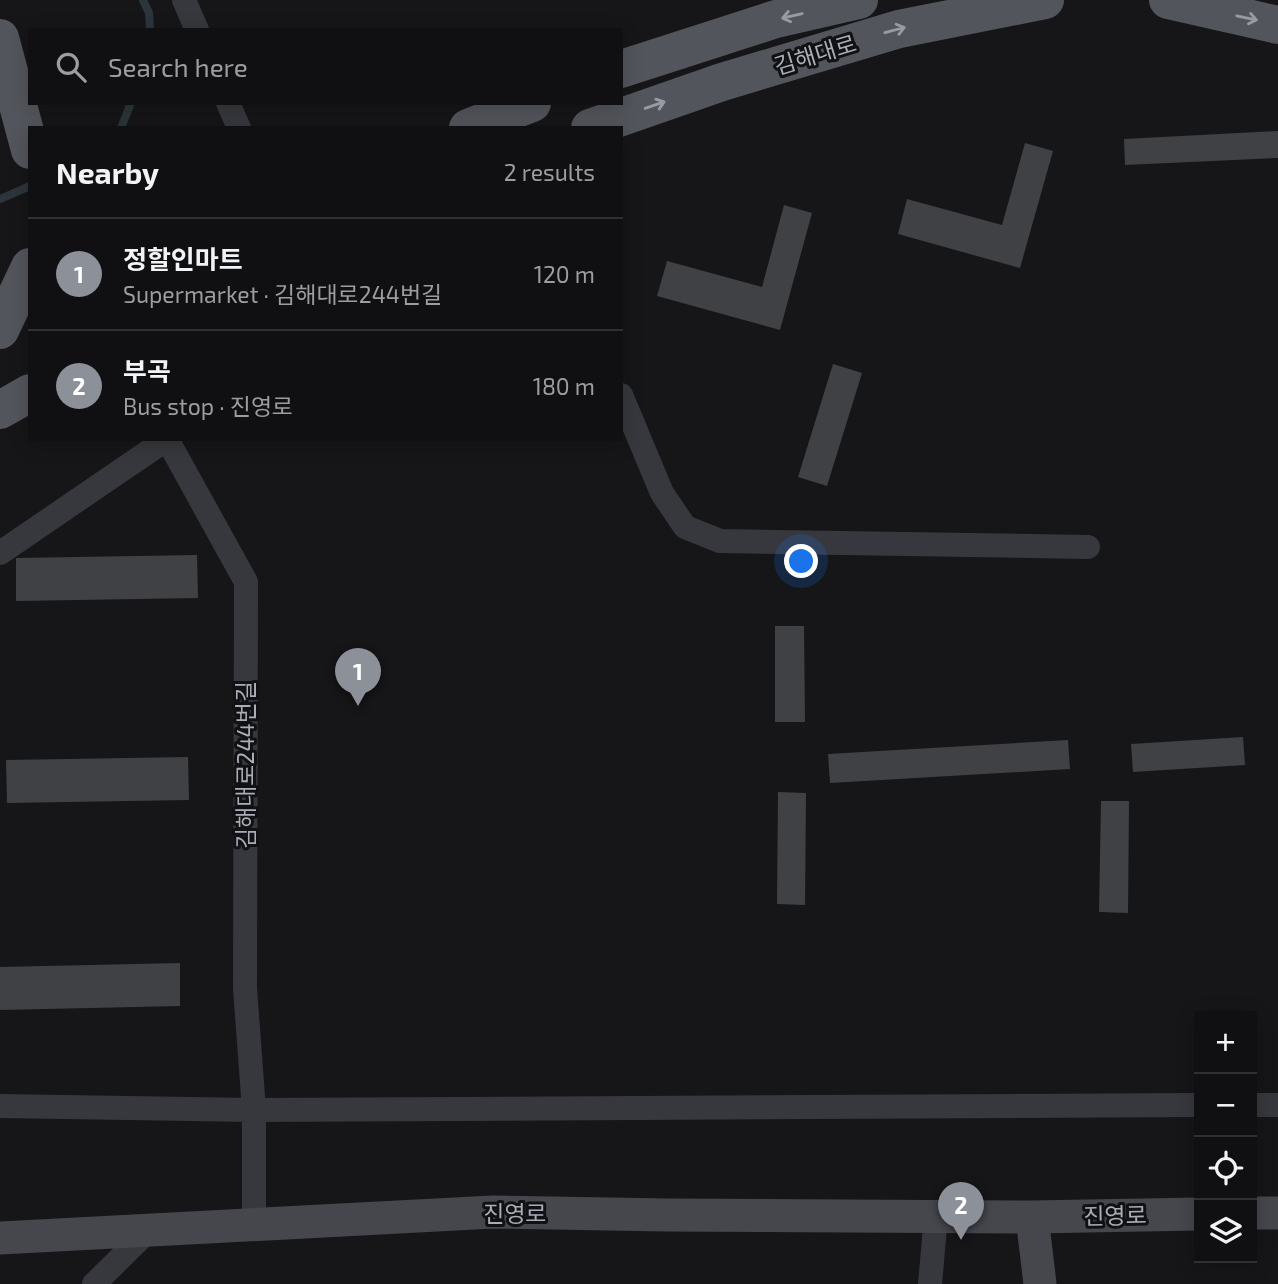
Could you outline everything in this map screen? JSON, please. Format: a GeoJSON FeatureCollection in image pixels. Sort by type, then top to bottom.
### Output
{"type":"FeatureCollection","features":[{"type":"Feature","properties":{"kind":"main road","name":"김해대로"},"geometry":{"type":"LineString","coordinates":[[623,68],[776,19],[859,0]]}},
{"type":"Feature","properties":{"kind":"main road","name":"김해대로"},"geometry":{"type":"LineString","coordinates":[[596,126],[722,82],[899,29],[1045,0]]}},
{"type":"Feature","properties":{"kind":"main road"},"geometry":{"type":"LineString","coordinates":[[1168,0],[1278,25]]}},
{"type":"Feature","properties":{"kind":"main road"},"geometry":{"type":"LineString","coordinates":[[0,38],[27,145]]}},
{"type":"Feature","properties":{"kind":"main road"},"geometry":{"type":"LineString","coordinates":[[473,126],[527,105]]}},
{"type":"Feature","properties":{"kind":"main road"},"geometry":{"type":"LineString","coordinates":[[0,330],[28,271]]}},
{"type":"Feature","properties":{"kind":"main road"},"geometry":{"type":"LineString","coordinates":[[0,346],[28,330]]}},
{"type":"Feature","properties":{"kind":"main road"},"geometry":{"type":"LineString","coordinates":[[0,410],[28,394]]}},
{"type":"Feature","properties":{"kind":"main road","name":"진영로"},"geometry":{"type":"LineString","coordinates":[[0,1238],[493,1212],[1031,1217],[1194,1214]]}},
{"type":"Feature","properties":{"kind":"main road"},"geometry":{"type":"LineString","coordinates":[[1257,1213],[1278,1213]]}},
{"type":"Feature","properties":{"kind":"main road"},"geometry":{"type":"LineString","coordinates":[[1031,1217],[1040,1284]]}},
{"type":"Feature","properties":{"kind":"street"},"geometry":{"type":"LineString","coordinates":[[184,0],[196,28]]}},
{"type":"Feature","properties":{"kind":"street"},"geometry":{"type":"LineString","coordinates":[[229,105],[238,126]]}},
{"type":"Feature","properties":{"kind":"street"},"geometry":{"type":"LineString","coordinates":[[623,400],[662,493],[685,527],[720,541],[1088,547]]}},
{"type":"Feature","properties":{"kind":"street"},"geometry":{"type":"LineString","coordinates":[[0,553],[164,441]]}},
{"type":"Feature","properties":{"kind":"street","name":"김해대로244번길"},"geometry":{"type":"LineString","coordinates":[[168,441],[246,582],[245,988],[254,1110],[254,1224]]}},
{"type":"Feature","properties":{"kind":"street"},"geometry":{"type":"LineString","coordinates":[[0,1106],[254,1110],[1194,1105]]}},
{"type":"Feature","properties":{"kind":"street"},"geometry":{"type":"LineString","coordinates":[[1257,1105],[1278,1105]]}},
{"type":"Feature","properties":{"kind":"street"},"geometry":{"type":"LineString","coordinates":[[930,1284],[936,1216]]}},
{"type":"Feature","properties":{"kind":"street"},"geometry":{"type":"LineString","coordinates":[[94,1284],[149,1230]]}},
{"type":"Feature","properties":{"kind":"building"},"geometry":{"type":"Polygon","coordinates":[[[1278,131],[1278,158],[1125,165],[1124,139],[1278,131]]]}},
{"type":"Feature","properties":{"kind":"building"},"geometry":{"type":"Polygon","coordinates":[[[1025,143],[1053,151],[1020,268],[898,234],[907,199],[1002,225],[1025,143]]]}},
{"type":"Feature","properties":{"kind":"building"},"geometry":{"type":"Polygon","coordinates":[[[784,205],[812,213],[780,330],[657,296],[667,261],[762,287],[784,205]]]}},
{"type":"Feature","properties":{"kind":"building"},"geometry":{"type":"Polygon","coordinates":[[[833,364],[862,373],[827,486],[798,477],[833,364]]]}},
{"type":"Feature","properties":{"kind":"building"},"geometry":{"type":"Polygon","coordinates":[[[197,555],[198,598],[16,601],[16,558],[197,555]]]}},
{"type":"Feature","properties":{"kind":"building"},"geometry":{"type":"Polygon","coordinates":[[[775,626],[804,626],[805,722],[775,722],[775,626]]]}},
{"type":"Feature","properties":{"kind":"building"},"geometry":{"type":"Polygon","coordinates":[[[1243,737],[1245,765],[1133,772],[1131,744],[1243,737]]]}},
{"type":"Feature","properties":{"kind":"building"},"geometry":{"type":"Polygon","coordinates":[[[1068,740],[1070,769],[830,783],[828,754],[1068,740]]]}},
{"type":"Feature","properties":{"kind":"building"},"geometry":{"type":"Polygon","coordinates":[[[188,757],[189,800],[7,803],[6,760],[188,757]]]}},
{"type":"Feature","properties":{"kind":"building"},"geometry":{"type":"Polygon","coordinates":[[[778,792],[806,793],[805,905],[777,904],[778,792]]]}},
{"type":"Feature","properties":{"kind":"building"},"geometry":{"type":"Polygon","coordinates":[[[1101,801],[1129,801],[1128,913],[1099,912],[1101,801]]]}},
{"type":"Feature","properties":{"kind":"building"},"geometry":{"type":"Polygon","coordinates":[[[180,963],[180,1006],[0,1010],[0,967],[180,963]]]}},
{"type":"Feature","properties":{"kind":"waterway"},"geometry":{"type":"LineString","coordinates":[[143,0],[149,13],[150,28]]}},
{"type":"Feature","properties":{"kind":"waterway"},"geometry":{"type":"LineString","coordinates":[[122,126],[130,105]]}},
{"type":"Feature","properties":{"kind":"waterway"},"geometry":{"type":"LineString","coordinates":[[0,199],[28,187]]}},
{"type":"Feature","properties":{"kind":"place","name":"정할인마트"},"geometry":{"type":"Point","coordinates":[358,706]}},
{"type":"Feature","properties":{"kind":"place","name":"부곡"},"geometry":{"type":"Point","coordinates":[961,1240]}}]}
